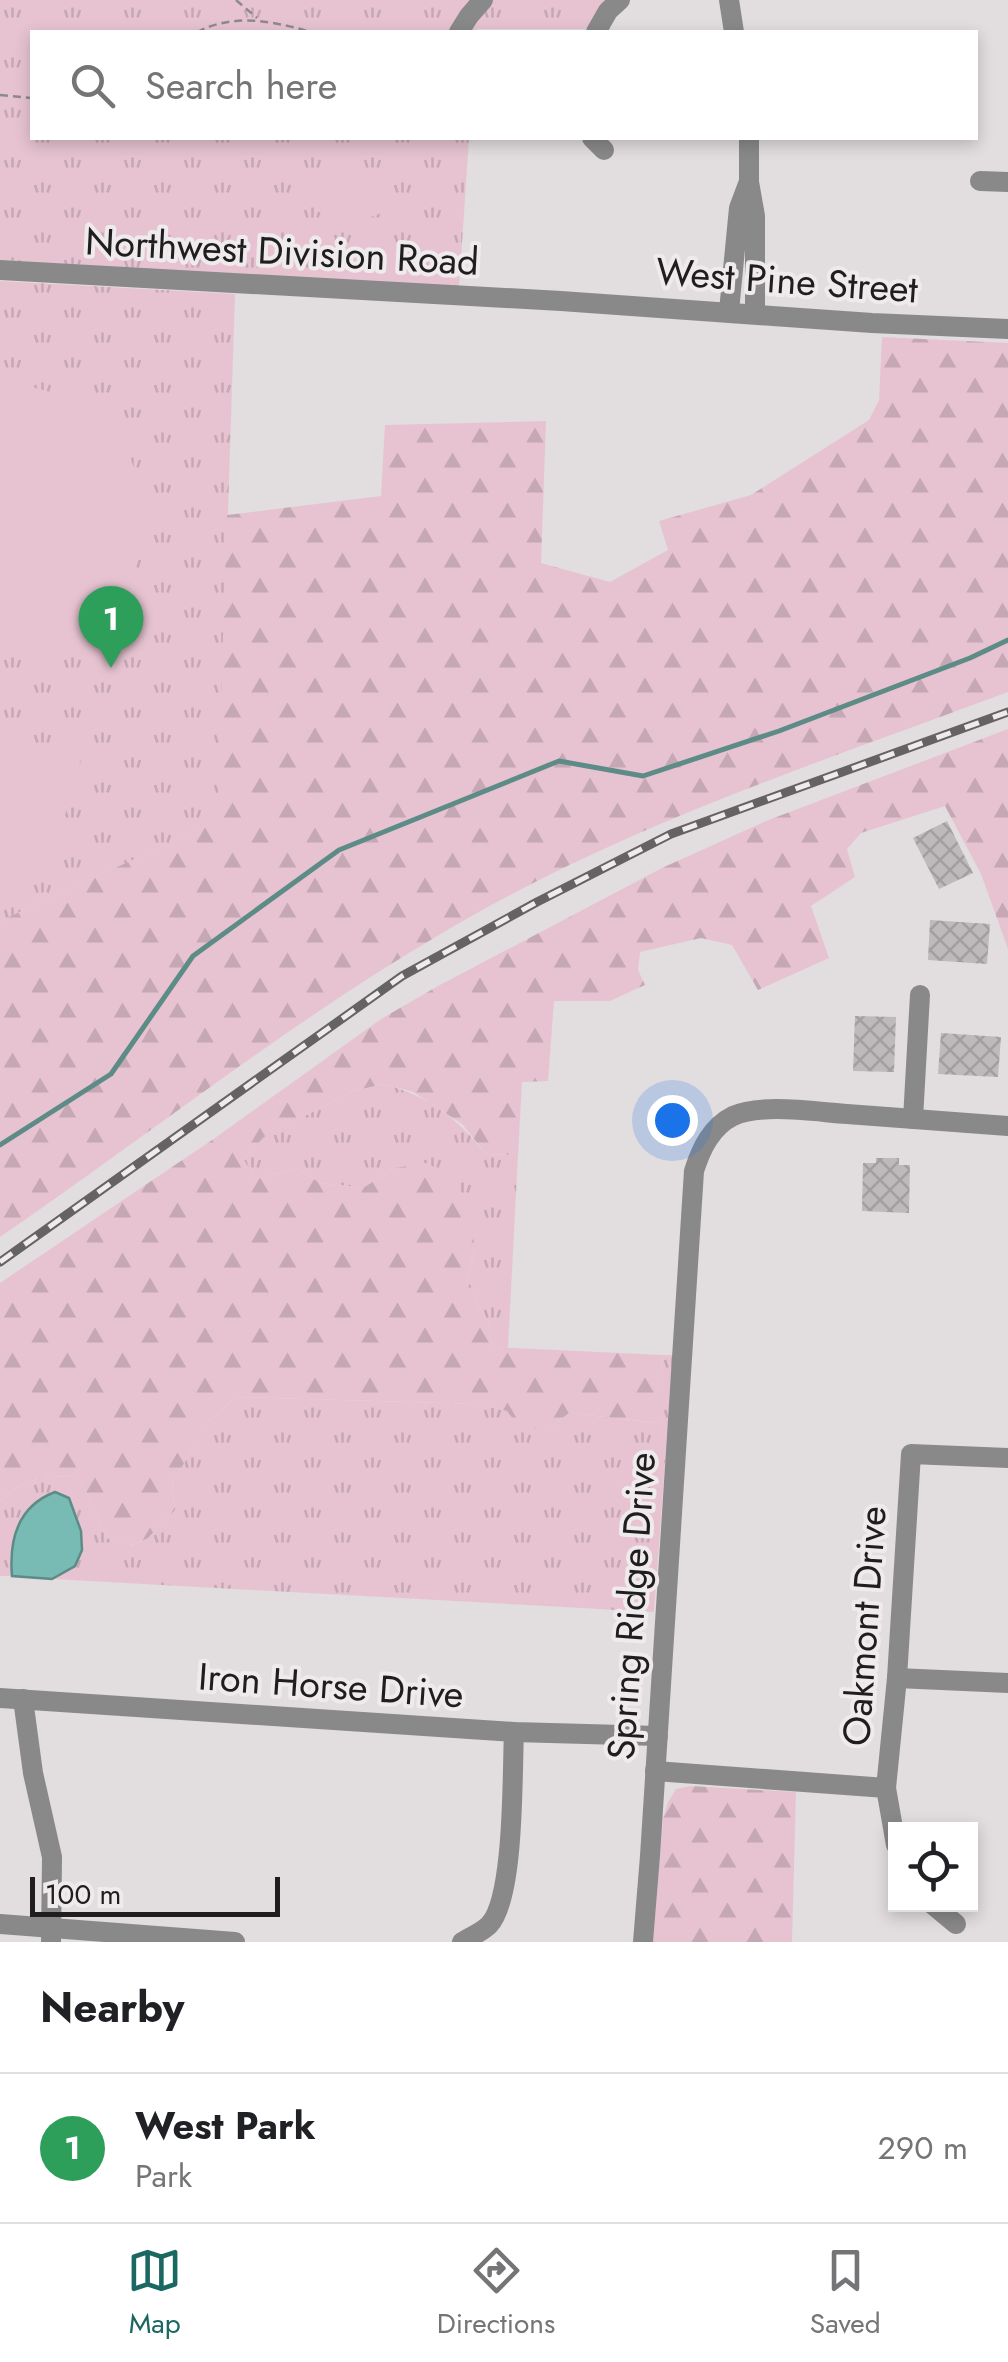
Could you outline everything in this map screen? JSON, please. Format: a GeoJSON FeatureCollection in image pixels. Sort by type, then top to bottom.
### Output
{"type":"FeatureCollection","features":[{"type":"Feature","properties":{"kind":"street"},"geometry":{"type":"LineString","coordinates":[[460,30],[483,0]]}},
{"type":"Feature","properties":{"kind":"street"},"geometry":{"type":"LineString","coordinates":[[597,30],[620,0]]}},
{"type":"Feature","properties":{"kind":"street"},"geometry":{"type":"LineString","coordinates":[[730,0],[734,30]]}},
{"type":"Feature","properties":{"kind":"street"},"geometry":{"type":"LineString","coordinates":[[750,140],[748,182],[756,216],[755,313]]}},
{"type":"Feature","properties":{"kind":"street"},"geometry":{"type":"LineString","coordinates":[[980,181],[1008,182]]}},
{"type":"Feature","properties":{"kind":"street"},"geometry":{"type":"LineString","coordinates":[[728,311],[738,208],[748,182]]}},
{"type":"Feature","properties":{"kind":"street","name":"Northwest Division Road"},"geometry":{"type":"LineString","coordinates":[[0,270],[561,301]]}},
{"type":"Feature","properties":{"kind":"street","name":"West Pine Street"},"geometry":{"type":"LineString","coordinates":[[561,301],[872,323],[1008,328]]}},
{"type":"Feature","properties":{"kind":"street"},"geometry":{"type":"LineString","coordinates":[[913,1119],[920,995]]}},
{"type":"Feature","properties":{"kind":"street","name":"Spring Ridge Drive"},"geometry":{"type":"LineString","coordinates":[[642,1942],[694,1171],[709,1136],[722,1123],[747,1112],[770,1110],[1008,1126]]}},
{"type":"Feature","properties":{"kind":"street","name":"Oakmont Drive"},"geometry":{"type":"LineString","coordinates":[[655,1771],[886,1788],[911,1454],[1008,1458]]}},
{"type":"Feature","properties":{"kind":"street"},"geometry":{"type":"LineString","coordinates":[[897,1678],[1008,1683]]}},
{"type":"Feature","properties":{"kind":"street","name":"Iron Horse Drive"},"geometry":{"type":"LineString","coordinates":[[0,1698],[514,1732],[658,1736]]}},
{"type":"Feature","properties":{"kind":"street"},"geometry":{"type":"LineString","coordinates":[[23,1699],[33,1773],[52,1857],[51,1935]]}},
{"type":"Feature","properties":{"kind":"street"},"geometry":{"type":"LineString","coordinates":[[462,1942],[490,1924],[503,1892],[510,1840],[514,1732]]}},
{"type":"Feature","properties":{"kind":"street"},"geometry":{"type":"LineString","coordinates":[[886,1788],[892,1822]]}},
{"type":"Feature","properties":{"kind":"street"},"geometry":{"type":"LineString","coordinates":[[942,1912],[956,1924]]}},
{"type":"Feature","properties":{"kind":"street"},"geometry":{"type":"LineString","coordinates":[[0,1924],[51,1935],[234,1942]]}},
{"type":"Feature","properties":{"kind":"path"},"geometry":{"type":"LineString","coordinates":[[236,0],[259,20]]}},
{"type":"Feature","properties":{"kind":"path"},"geometry":{"type":"LineString","coordinates":[[202,30],[223,22],[259,20],[302,30]]}},
{"type":"Feature","properties":{"kind":"path"},"geometry":{"type":"LineString","coordinates":[[0,95],[30,98]]}},
{"type":"Feature","properties":{"kind":"green space"},"geometry":{"type":"Polygon","coordinates":[[[0,0],[610,0],[586,29],[30,30],[30,140],[469,140],[459,288],[0,260],[0,0]]]}},
{"type":"Feature","properties":{"kind":"green space"},"geometry":{"type":"Polygon","coordinates":[[[341,175],[367,180],[389,193],[389,207],[373,216],[354,219],[315,210],[313,192],[317,179],[341,175]]]}},
{"type":"Feature","properties":{"kind":"green space"},"geometry":{"type":"Polygon","coordinates":[[[0,281],[235,294],[218,821],[0,921],[0,281]]]}},
{"type":"Feature","properties":{"kind":"green space"},"geometry":{"type":"Polygon","coordinates":[[[882,337],[1008,343],[1008,692],[667,822],[470,917],[290,1031],[0,1237],[0,921],[217,821],[227,515],[381,496],[385,425],[546,421],[541,563],[610,582],[668,550],[659,521],[751,495],[869,420],[879,400],[882,337]]]}},
{"type":"Feature","properties":{"kind":"green space"},"geometry":{"type":"Polygon","coordinates":[[[0,384],[51,392],[100,418],[123,444],[136,474],[141,508],[139,544],[132,580],[108,647],[0,656],[0,384]]]}},
{"type":"Feature","properties":{"kind":"green space"},"geometry":{"type":"Polygon","coordinates":[[[1008,729],[1008,949],[981,874],[945,806],[861,833],[847,849],[855,877],[811,906],[829,958],[758,990],[732,945],[701,938],[640,952],[638,970],[645,985],[610,1001],[554,1001],[548,1081],[522,1082],[518,1155],[486,1154],[462,1124],[413,1092],[384,1084],[353,1091],[264,1137],[243,1159],[256,1179],[296,1168],[320,1183],[363,1188],[394,1168],[427,1163],[455,1180],[473,1215],[474,1251],[467,1284],[488,1322],[492,1347],[662,1355],[659,1423],[569,1413],[548,1429],[520,1428],[507,1411],[478,1404],[236,1397],[208,1422],[172,1484],[175,1510],[148,1538],[130,1546],[107,1538],[79,1477],[36,1479],[0,1501],[0,1283],[215,1138],[381,1019],[438,986],[662,868],[766,821],[1008,729]]]}},
{"type":"Feature","properties":{"kind":"green space"},"geometry":{"type":"Polygon","coordinates":[[[0,737],[81,759],[56,834],[34,864],[0,891],[0,737]]]}},
{"type":"Feature","properties":{"kind":"green space"},"geometry":{"type":"Polygon","coordinates":[[[384,1084],[441,1110],[486,1154],[518,1155],[508,1348],[492,1347],[488,1322],[467,1284],[474,1251],[394,1168],[363,1188],[320,1183],[296,1168],[256,1179],[243,1159],[263,1137],[353,1091],[384,1084]]]}},
{"type":"Feature","properties":{"kind":"green space"},"geometry":{"type":"Polygon","coordinates":[[[662,1355],[673,1355],[654,1612],[53,1579],[75,1566],[10,1554],[12,1576],[0,1576],[0,1501],[9,1493],[36,1479],[79,1477],[107,1538],[131,1546],[148,1538],[175,1510],[172,1484],[208,1422],[236,1397],[478,1404],[507,1411],[548,1429],[569,1413],[658,1423],[662,1355]]]}},
{"type":"Feature","properties":{"kind":"green space"},"geometry":{"type":"Polygon","coordinates":[[[691,1786],[796,1792],[792,1942],[653,1942],[663,1818],[676,1789],[691,1786]]]}},
{"type":"Feature","properties":{"kind":"water"},"geometry":{"type":"Polygon","coordinates":[[[55,1492],[69,1498],[81,1531],[82,1550],[75,1566],[52,1579],[12,1576],[12,1550],[18,1526],[32,1506],[55,1492]]]}},
{"type":"Feature","properties":{"kind":"building"},"geometry":{"type":"Polygon","coordinates":[[[947,821],[973,873],[939,889],[913,838],[947,821]]]}},
{"type":"Feature","properties":{"kind":"building"},"geometry":{"type":"Polygon","coordinates":[[[930,920],[990,924],[987,964],[928,960],[930,920]]]}},
{"type":"Feature","properties":{"kind":"building"},"geometry":{"type":"Polygon","coordinates":[[[855,1016],[896,1017],[894,1072],[853,1071],[855,1016]]]}},
{"type":"Feature","properties":{"kind":"building"},"geometry":{"type":"Polygon","coordinates":[[[941,1033],[1001,1037],[998,1077],[938,1074],[941,1033]]]}},
{"type":"Feature","properties":{"kind":"building"},"geometry":{"type":"Polygon","coordinates":[[[876,1158],[899,1158],[899,1165],[910,1165],[909,1213],[862,1211],[863,1163],[876,1163],[876,1158]]]}},
{"type":"Feature","properties":{"kind":"waterway"},"geometry":{"type":"LineString","coordinates":[[0,1145],[111,1074],[193,956],[339,850],[559,761],[643,776],[779,731],[1008,640]]}},
{"type":"Feature","properties":{"kind":"railway"},"geometry":{"type":"LineString","coordinates":[[0,1262],[402,976],[537,902],[671,834],[1008,712]]}},
{"type":"Feature","properties":{"kind":"place","name":"West Park"},"geometry":{"type":"Point","coordinates":[111,668]}}]}
